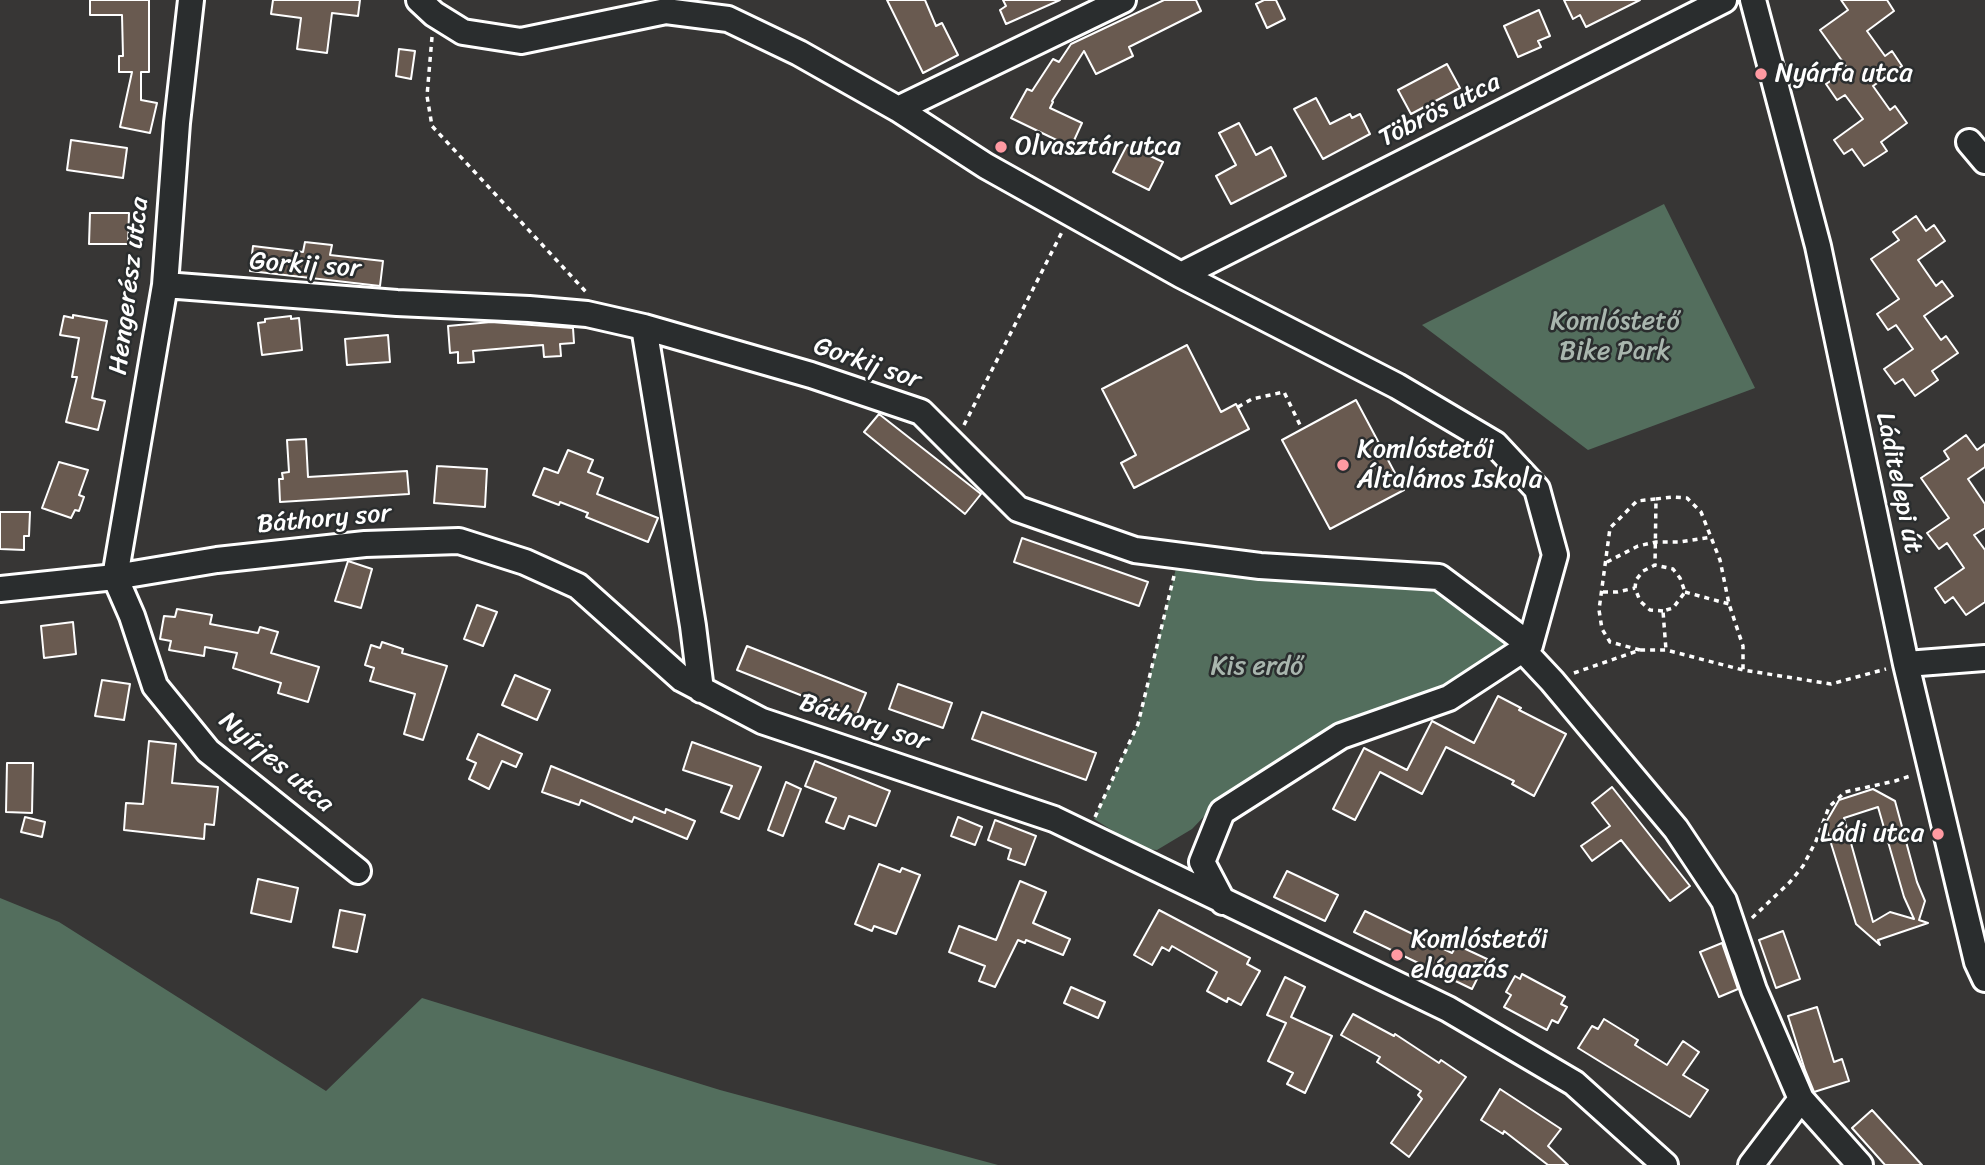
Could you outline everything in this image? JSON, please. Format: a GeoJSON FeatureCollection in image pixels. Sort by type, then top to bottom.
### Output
{"type":"FeatureCollection","features":[{"type":"Feature","properties":{"kind":"street","name":"Hengerész utca"},"geometry":{"type":"LineString","coordinates":[[115,577],[165,285],[177,123],[191,0]]}},
{"type":"Feature","properties":{"kind":"street"},"geometry":{"type":"LineString","coordinates":[[898,109],[1123,0]]}},
{"type":"Feature","properties":{"kind":"street","name":"Töbrös utca"},"geometry":{"type":"LineString","coordinates":[[1181,275],[1724,0]]}},
{"type":"Feature","properties":{"kind":"street","name":"Láditelepi út"},"geometry":{"type":"LineString","coordinates":[[1753,0],[1818,246],[1906,663],[1977,962],[1985,979]]}},
{"type":"Feature","properties":{"kind":"street"},"geometry":{"type":"LineString","coordinates":[[426,7],[463,32],[522,41],[666,11],[728,19],[799,53],[898,109],[986,166],[1181,275],[1397,386],[1495,444],[1536,489],[1555,555],[1527,648],[1448,698],[1340,736],[1222,812],[1202,862],[1223,902]]}},
{"type":"Feature","properties":{"kind":"street","name":"Gorkij sor"},"geometry":{"type":"LineString","coordinates":[[165,285],[587,314],[644,327],[811,375],[921,412],[1018,509],[1135,550],[1260,566],[1439,578],[1527,648],[1676,829],[1724,901],[1754,990],[1801,1099],[1860,1165]]}},
{"type":"Feature","properties":{"kind":"street"},"geometry":{"type":"LineString","coordinates":[[644,327],[701,690]]}},
{"type":"Feature","properties":{"kind":"street","name":"Báthory sor"},"geometry":{"type":"LineString","coordinates":[[0,589],[115,577],[217,560],[365,544],[459,541],[525,562],[578,586],[681,679],[762,721],[1054,819],[1448,1009],[1573,1083],[1665,1165]]}},
{"type":"Feature","properties":{"kind":"street","name":"Nyírjes utca"},"geometry":{"type":"LineString","coordinates":[[115,577],[132,616],[155,686],[208,751],[359,871]]}},
{"type":"Feature","properties":{"kind":"street"},"geometry":{"type":"LineString","coordinates":[[1906,663],[1985,658]]}},
{"type":"Feature","properties":{"kind":"street"},"geometry":{"type":"LineString","coordinates":[[1751,1165],[1801,1099]]}},
{"type":"Feature","properties":{"kind":"path"},"geometry":{"type":"LineString","coordinates":[[426,7],[427,96],[432,126],[595,302]]}},
{"type":"Feature","properties":{"kind":"path"},"geometry":{"type":"LineString","coordinates":[[954,446],[1072,214]]}},
{"type":"Feature","properties":{"kind":"path"},"geometry":{"type":"LineString","coordinates":[[1238,407],[1252,399],[1284,392],[1303,429]]}},
{"type":"Feature","properties":{"kind":"path"},"geometry":{"type":"LineString","coordinates":[[1743,670],[1743,646],[1712,537],[1701,512],[1687,498],[1637,501],[1610,528],[1599,610],[1602,629],[1610,642],[1640,650],[1666,650],[1743,670],[1831,684],[1906,663]]}},
{"type":"Feature","properties":{"kind":"path"},"geometry":{"type":"LineString","coordinates":[[1655,565],[1656,499]]}},
{"type":"Feature","properties":{"kind":"path"},"geometry":{"type":"LineString","coordinates":[[1606,562],[1625,551],[1656,542],[1712,537]]}},
{"type":"Feature","properties":{"kind":"path"},"geometry":{"type":"LineString","coordinates":[[1086,834],[1138,724],[1179,556]]}},
{"type":"Feature","properties":{"kind":"path"},"geometry":{"type":"LineString","coordinates":[[1655,565],[1673,569],[1681,578],[1685,592],[1673,608],[1663,611],[1650,610],[1640,601],[1635,588],[1636,580],[1643,571],[1655,565]]}},
{"type":"Feature","properties":{"kind":"path"},"geometry":{"type":"LineString","coordinates":[[1602,592],[1635,588]]}},
{"type":"Feature","properties":{"kind":"path"},"geometry":{"type":"LineString","coordinates":[[1685,592],[1729,604]]}},
{"type":"Feature","properties":{"kind":"path"},"geometry":{"type":"LineString","coordinates":[[1663,611],[1666,650]]}},
{"type":"Feature","properties":{"kind":"path"},"geometry":{"type":"LineString","coordinates":[[1552,681],[1640,650]]}},
{"type":"Feature","properties":{"kind":"path"},"geometry":{"type":"LineString","coordinates":[[1735,935],[1803,866],[1829,807],[1845,792],[1912,775]]}},
{"type":"Feature","properties":{"kind":"green space","name":"Komlóstető Bike Park"},"geometry":{"type":"Polygon","coordinates":[[[1664,204],[1755,388],[1588,450],[1422,325],[1664,204]]]}},
{"type":"Feature","properties":{"kind":"green space","name":"Kis erdő"},"geometry":{"type":"Polygon","coordinates":[[[1179,556],[1439,577],[1523,650],[1216,804],[1192,829],[1157,850],[1142,849],[1094,819],[1138,724],[1179,556]]]}},
{"type":"Feature","properties":{"kind":"green space"},"geometry":{"type":"Polygon","coordinates":[[[0,898],[59,922],[326,1091],[422,998],[720,1090],[998,1165],[0,1165],[0,898]]]}},
{"type":"Feature","properties":{"kind":"building"},"geometry":{"type":"Polygon","coordinates":[[[90,0],[149,0],[149,72],[141,72],[141,100],[157,103],[150,133],[120,127],[132,72],[119,72],[119,56],[123,56],[122,15],[90,15],[90,0]]]}},
{"type":"Feature","properties":{"kind":"building"},"geometry":{"type":"Polygon","coordinates":[[[273,0],[360,0],[358,16],[332,13],[327,53],[297,49],[301,18],[271,14],[273,0]]]}},
{"type":"Feature","properties":{"kind":"building"},"geometry":{"type":"Polygon","coordinates":[[[887,0],[925,0],[936,26],[942,23],[958,55],[923,73],[887,0]]]}},
{"type":"Feature","properties":{"kind":"building"},"geometry":{"type":"Polygon","coordinates":[[[1003,0],[1060,0],[1006,24],[1000,10],[1006,6],[1003,0]]]}},
{"type":"Feature","properties":{"kind":"building"},"geometry":{"type":"Polygon","coordinates":[[[1164,0],[1196,0],[1201,11],[1129,47],[1133,56],[1096,74],[1084,51],[1052,101],[1050,108],[1082,123],[1071,147],[1011,118],[1027,89],[1032,91],[1053,59],[1059,62],[1071,44],[1164,0]]]}},
{"type":"Feature","properties":{"kind":"building"},"geometry":{"type":"Polygon","coordinates":[[[1264,0],[1276,0],[1285,19],[1267,28],[1256,4],[1264,0]]]}},
{"type":"Feature","properties":{"kind":"building"},"geometry":{"type":"Polygon","coordinates":[[[1564,0],[1640,0],[1586,27],[1580,15],[1573,19],[1564,0]]]}},
{"type":"Feature","properties":{"kind":"building"},"geometry":{"type":"Polygon","coordinates":[[[1841,0],[1887,0],[1894,11],[1867,31],[1885,56],[1892,51],[1902,66],[1873,86],[1890,110],[1895,106],[1907,123],[1881,142],[1887,151],[1864,166],[1852,149],[1844,154],[1834,140],[1863,119],[1845,95],[1837,100],[1826,84],[1848,69],[1820,30],[1848,10],[1841,0]]]}},
{"type":"Feature","properties":{"kind":"building"},"geometry":{"type":"Polygon","coordinates":[[[1539,10],[1550,36],[1538,41],[1541,47],[1518,57],[1504,26],[1539,10]]]}},
{"type":"Feature","properties":{"kind":"building"},"geometry":{"type":"Polygon","coordinates":[[[399,49],[415,51],[411,79],[396,76],[399,49]]]}},
{"type":"Feature","properties":{"kind":"building"},"geometry":{"type":"Polygon","coordinates":[[[1447,64],[1460,88],[1411,114],[1398,90],[1447,64]]]}},
{"type":"Feature","properties":{"kind":"building"},"geometry":{"type":"Polygon","coordinates":[[[1316,98],[1330,124],[1350,114],[1352,118],[1360,114],[1370,134],[1323,159],[1294,109],[1316,98]]]}},
{"type":"Feature","properties":{"kind":"building"},"geometry":{"type":"Polygon","coordinates":[[[1239,123],[1256,155],[1271,147],[1286,176],[1231,204],[1216,176],[1236,165],[1219,133],[1239,123]]]}},
{"type":"Feature","properties":{"kind":"building"},"geometry":{"type":"Polygon","coordinates":[[[71,140],[127,148],[123,178],[67,170],[71,140]]]}},
{"type":"Feature","properties":{"kind":"building"},"geometry":{"type":"Polygon","coordinates":[[[1127,145],[1163,162],[1149,190],[1113,172],[1127,145]]]}},
{"type":"Feature","properties":{"kind":"building"},"geometry":{"type":"Polygon","coordinates":[[[90,213],[129,213],[128,244],[89,244],[90,213]]]}},
{"type":"Feature","properties":{"kind":"building"},"geometry":{"type":"Polygon","coordinates":[[[1916,216],[1926,231],[1934,225],[1945,241],[1918,260],[1936,286],[1942,281],[1953,296],[1924,316],[1941,340],[1946,336],[1958,353],[1932,371],[1938,380],[1915,396],[1903,379],[1895,384],[1884,369],[1913,349],[1896,325],[1888,330],[1877,314],[1899,299],[1871,259],[1899,240],[1893,232],[1916,216]]]}},
{"type":"Feature","properties":{"kind":"building"},"geometry":{"type":"Polygon","coordinates":[[[305,242],[332,245],[330,255],[383,261],[380,286],[250,271],[253,246],[303,252],[305,242]]]}},
{"type":"Feature","properties":{"kind":"building"},"geometry":{"type":"Polygon","coordinates":[[[73,315],[107,321],[92,398],[105,401],[98,430],[66,422],[77,377],[72,377],[79,338],[60,335],[64,316],[73,318],[73,315]]]}},
{"type":"Feature","properties":{"kind":"building"},"geometry":{"type":"Polygon","coordinates":[[[291,316],[291,319],[299,318],[302,350],[262,355],[258,323],[265,322],[265,319],[291,316]]]}},
{"type":"Feature","properties":{"kind":"building"},"geometry":{"type":"Polygon","coordinates":[[[491,322],[573,328],[574,343],[560,344],[561,356],[544,357],[543,345],[473,351],[474,362],[458,363],[458,352],[450,353],[448,326],[491,322]]]}},
{"type":"Feature","properties":{"kind":"building"},"geometry":{"type":"Polygon","coordinates":[[[388,335],[390,362],[347,365],[345,339],[388,335]]]}},
{"type":"Feature","properties":{"kind":"building"},"geometry":{"type":"Polygon","coordinates":[[[1187,345],[1221,412],[1236,404],[1249,429],[1134,488],[1121,463],[1136,455],[1102,389],[1187,345]]]}},
{"type":"Feature","properties":{"kind":"building","name":"Komlóstetői Általános Iskola"},"geometry":{"type":"Polygon","coordinates":[[[1356,400],[1404,490],[1330,529],[1282,440],[1356,400]]]}},
{"type":"Feature","properties":{"kind":"building"},"geometry":{"type":"Polygon","coordinates":[[[879,414],[981,494],[965,514],[864,432],[879,414]]]}},
{"type":"Feature","properties":{"kind":"building"},"geometry":{"type":"Polygon","coordinates":[[[1966,435],[1977,450],[1985,444],[1985,467],[1968,479],[1985,504],[1985,528],[1974,535],[1985,550],[1985,602],[1966,615],[1953,597],[1945,603],[1935,588],[1964,568],[1947,543],[1939,549],[1927,533],[1949,518],[1921,478],[1949,459],[1944,451],[1966,435]]]}},
{"type":"Feature","properties":{"kind":"building"},"geometry":{"type":"Polygon","coordinates":[[[306,439],[308,477],[407,471],[409,494],[280,502],[279,479],[283,479],[282,473],[289,472],[287,440],[306,439]]]}},
{"type":"Feature","properties":{"kind":"building"},"geometry":{"type":"Polygon","coordinates":[[[568,450],[593,460],[588,472],[603,478],[597,494],[658,518],[648,542],[586,517],[588,513],[533,495],[544,468],[558,473],[568,450]]]}},
{"type":"Feature","properties":{"kind":"building"},"geometry":{"type":"Polygon","coordinates":[[[59,462],[88,470],[79,495],[84,497],[79,511],[75,510],[71,518],[42,508],[59,462]]]}},
{"type":"Feature","properties":{"kind":"building"},"geometry":{"type":"Polygon","coordinates":[[[437,466],[487,469],[485,507],[434,503],[437,466]]]}},
{"type":"Feature","properties":{"kind":"building"},"geometry":{"type":"Polygon","coordinates":[[[0,512],[30,512],[29,536],[24,536],[24,550],[0,549],[0,512]]]}},
{"type":"Feature","properties":{"kind":"building"},"geometry":{"type":"Polygon","coordinates":[[[1022,538],[1148,582],[1139,606],[1014,562],[1022,538]]]}},
{"type":"Feature","properties":{"kind":"building"},"geometry":{"type":"Polygon","coordinates":[[[348,561],[372,569],[361,608],[335,601],[348,561]]]}},
{"type":"Feature","properties":{"kind":"building"},"geometry":{"type":"Polygon","coordinates":[[[477,605],[497,612],[483,646],[464,639],[477,605]]]}},
{"type":"Feature","properties":{"kind":"building"},"geometry":{"type":"Polygon","coordinates":[[[177,609],[212,615],[210,624],[258,633],[260,627],[278,632],[271,653],[319,667],[308,702],[278,693],[281,683],[233,668],[237,653],[205,647],[204,656],[169,650],[171,641],[160,639],[164,616],[175,617],[177,609]]]}},
{"type":"Feature","properties":{"kind":"building"},"geometry":{"type":"Polygon","coordinates":[[[73,622],[76,654],[44,658],[41,626],[73,622]]]}},
{"type":"Feature","properties":{"kind":"building"},"geometry":{"type":"Polygon","coordinates":[[[382,642],[403,649],[402,653],[447,666],[423,740],[404,734],[415,694],[370,681],[374,668],[365,665],[371,645],[380,648],[382,642]]]}},
{"type":"Feature","properties":{"kind":"building"},"geometry":{"type":"Polygon","coordinates":[[[747,646],[866,693],[856,717],[737,670],[747,646]]]}},
{"type":"Feature","properties":{"kind":"building"},"geometry":{"type":"Polygon","coordinates":[[[515,675],[550,690],[537,720],[502,705],[515,675]]]}},
{"type":"Feature","properties":{"kind":"building"},"geometry":{"type":"Polygon","coordinates":[[[102,680],[130,684],[124,720],[95,716],[102,680]]]}},
{"type":"Feature","properties":{"kind":"building"},"geometry":{"type":"Polygon","coordinates":[[[898,684],[952,703],[943,728],[889,709],[898,684]]]}},
{"type":"Feature","properties":{"kind":"building"},"geometry":{"type":"Polygon","coordinates":[[[1498,696],[1566,734],[1534,796],[1512,784],[1514,781],[1446,747],[1422,794],[1380,772],[1355,820],[1333,809],[1364,748],[1407,770],[1432,721],[1474,743],[1498,696]]]}},
{"type":"Feature","properties":{"kind":"building"},"geometry":{"type":"Polygon","coordinates":[[[982,712],[1096,753],[1086,780],[972,739],[982,712]]]}},
{"type":"Feature","properties":{"kind":"building"},"geometry":{"type":"Polygon","coordinates":[[[478,734],[522,754],[516,767],[502,761],[489,789],[469,779],[476,763],[467,759],[478,734]]]}},
{"type":"Feature","properties":{"kind":"building"},"geometry":{"type":"Polygon","coordinates":[[[149,741],[176,744],[172,783],[218,787],[214,825],[205,824],[204,839],[124,830],[126,803],[143,804],[149,741]]]}},
{"type":"Feature","properties":{"kind":"building"},"geometry":{"type":"Polygon","coordinates":[[[692,742],[761,767],[739,819],[721,812],[732,786],[683,770],[692,742]]]}},
{"type":"Feature","properties":{"kind":"building"},"geometry":{"type":"Polygon","coordinates":[[[815,761],[890,791],[876,826],[849,816],[844,829],[826,822],[836,798],[805,786],[815,761]]]}},
{"type":"Feature","properties":{"kind":"building"},"geometry":{"type":"Polygon","coordinates":[[[7,763],[33,763],[32,813],[6,812],[7,763]]]}},
{"type":"Feature","properties":{"kind":"building"},"geometry":{"type":"Polygon","coordinates":[[[551,766],[665,813],[666,809],[695,821],[687,839],[634,817],[632,822],[581,800],[579,805],[542,792],[551,766]]]}},
{"type":"Feature","properties":{"kind":"building"},"geometry":{"type":"Polygon","coordinates":[[[786,782],[801,789],[783,836],[768,830],[786,782]]]}},
{"type":"Feature","properties":{"kind":"building"},"geometry":{"type":"Polygon","coordinates":[[[1612,787],[1690,886],[1670,901],[1621,840],[1592,861],[1581,846],[1610,826],[1592,803],[1612,787]]]}},
{"type":"Feature","properties":{"kind":"building"},"geometry":{"type":"Polygon","coordinates":[[[1873,789],[1895,801],[1917,882],[1925,901],[1919,920],[1928,923],[1878,940],[1880,945],[1856,924],[1825,824],[1839,800],[1873,789]],[[1878,807],[1844,818],[1873,922],[1890,912],[1914,919],[1904,897],[1878,807]]]}},
{"type":"Feature","properties":{"kind":"building"},"geometry":{"type":"Polygon","coordinates":[[[25,817],[45,822],[42,837],[21,832],[25,817]]]}},
{"type":"Feature","properties":{"kind":"building"},"geometry":{"type":"Polygon","coordinates":[[[958,817],[982,827],[975,845],[951,836],[958,817]]]}},
{"type":"Feature","properties":{"kind":"building"},"geometry":{"type":"Polygon","coordinates":[[[995,820],[1036,836],[1025,865],[1008,859],[1011,849],[988,840],[995,820]]]}},
{"type":"Feature","properties":{"kind":"building"},"geometry":{"type":"Polygon","coordinates":[[[879,864],[900,872],[902,868],[920,875],[896,934],[874,926],[872,931],[855,924],[879,864]]]}},
{"type":"Feature","properties":{"kind":"building"},"geometry":{"type":"Polygon","coordinates":[[[1287,871],[1338,895],[1325,921],[1274,897],[1287,871]]]}},
{"type":"Feature","properties":{"kind":"building"},"geometry":{"type":"Polygon","coordinates":[[[258,879],[298,888],[291,922],[251,913],[258,879]]]}},
{"type":"Feature","properties":{"kind":"building"},"geometry":{"type":"Polygon","coordinates":[[[1020,881],[1046,892],[1033,923],[1070,939],[1063,955],[1026,940],[1025,943],[1018,940],[995,987],[979,981],[985,966],[949,952],[959,926],[996,940],[1020,881]]]}},
{"type":"Feature","properties":{"kind":"building"},"geometry":{"type":"Polygon","coordinates":[[[340,910],[365,915],[357,952],[333,947],[340,910]]]}},
{"type":"Feature","properties":{"kind":"building"},"geometry":{"type":"Polygon","coordinates":[[[1159,910],[1250,958],[1247,964],[1260,971],[1241,1005],[1228,998],[1227,1002],[1207,991],[1217,972],[1172,946],[1169,951],[1162,947],[1152,965],[1134,955],[1159,910]]]}},
{"type":"Feature","properties":{"kind":"building"},"geometry":{"type":"Polygon","coordinates":[[[1365,911],[1452,953],[1457,945],[1487,959],[1472,989],[1354,932],[1365,911]]]}},
{"type":"Feature","properties":{"kind":"building"},"geometry":{"type":"Polygon","coordinates":[[[1783,931],[1800,979],[1776,988],[1759,940],[1783,931]]]}},
{"type":"Feature","properties":{"kind":"building"},"geometry":{"type":"Polygon","coordinates":[[[1722,943],[1738,989],[1719,997],[1700,952],[1722,943]]]}},
{"type":"Feature","properties":{"kind":"building"},"geometry":{"type":"Polygon","coordinates":[[[1522,974],[1565,997],[1561,1004],[1567,1007],[1558,1023],[1552,1020],[1547,1030],[1504,1007],[1511,995],[1506,992],[1515,976],[1520,979],[1522,974]]]}},
{"type":"Feature","properties":{"kind":"building"},"geometry":{"type":"Polygon","coordinates":[[[1285,977],[1305,987],[1291,1017],[1332,1036],[1305,1093],[1287,1084],[1293,1073],[1268,1061],[1286,1023],[1267,1015],[1285,977]]]}},
{"type":"Feature","properties":{"kind":"building"},"geometry":{"type":"Polygon","coordinates":[[[1071,987],[1105,1002],[1098,1018],[1064,1003],[1071,987]]]}},
{"type":"Feature","properties":{"kind":"building"},"geometry":{"type":"Polygon","coordinates":[[[1817,1007],[1834,1062],[1842,1059],[1849,1081],[1814,1092],[1788,1016],[1817,1007]]]}},
{"type":"Feature","properties":{"kind":"building"},"geometry":{"type":"Polygon","coordinates":[[[1353,1014],[1394,1036],[1395,1034],[1466,1077],[1409,1157],[1391,1143],[1422,1099],[1418,1095],[1421,1091],[1377,1062],[1380,1057],[1341,1035],[1353,1014]]]}},
{"type":"Feature","properties":{"kind":"building"},"geometry":{"type":"Polygon","coordinates":[[[1604,1019],[1638,1040],[1635,1045],[1667,1065],[1683,1041],[1699,1052],[1683,1075],[1708,1090],[1690,1117],[1578,1048],[1592,1026],[1598,1029],[1604,1019]]]}},
{"type":"Feature","properties":{"kind":"building"},"geometry":{"type":"Polygon","coordinates":[[[1500,1089],[1561,1129],[1548,1146],[1568,1165],[1548,1165],[1504,1131],[1503,1134],[1481,1120],[1500,1089]]]}},
{"type":"Feature","properties":{"kind":"building"},"geometry":{"type":"Polygon","coordinates":[[[1872,1110],[1922,1165],[1885,1165],[1852,1128],[1872,1110]]]}},
{"type":"Feature","properties":{"kind":"place","name":"Nyárfa utca"},"geometry":{"type":"Point","coordinates":[1761,74]}},
{"type":"Feature","properties":{"kind":"place","name":"Olvasztár utca"},"geometry":{"type":"Point","coordinates":[1001,147]}},
{"type":"Feature","properties":{"kind":"place","name":"Komlóstetői Általános Iskola"},"geometry":{"type":"Point","coordinates":[1343,465]}},
{"type":"Feature","properties":{"kind":"place","name":"Ládi utca"},"geometry":{"type":"Point","coordinates":[1938,834]}},
{"type":"Feature","properties":{"kind":"place","name":"Komlóstetői elágazás"},"geometry":{"type":"Point","coordinates":[1397,955]}}]}
